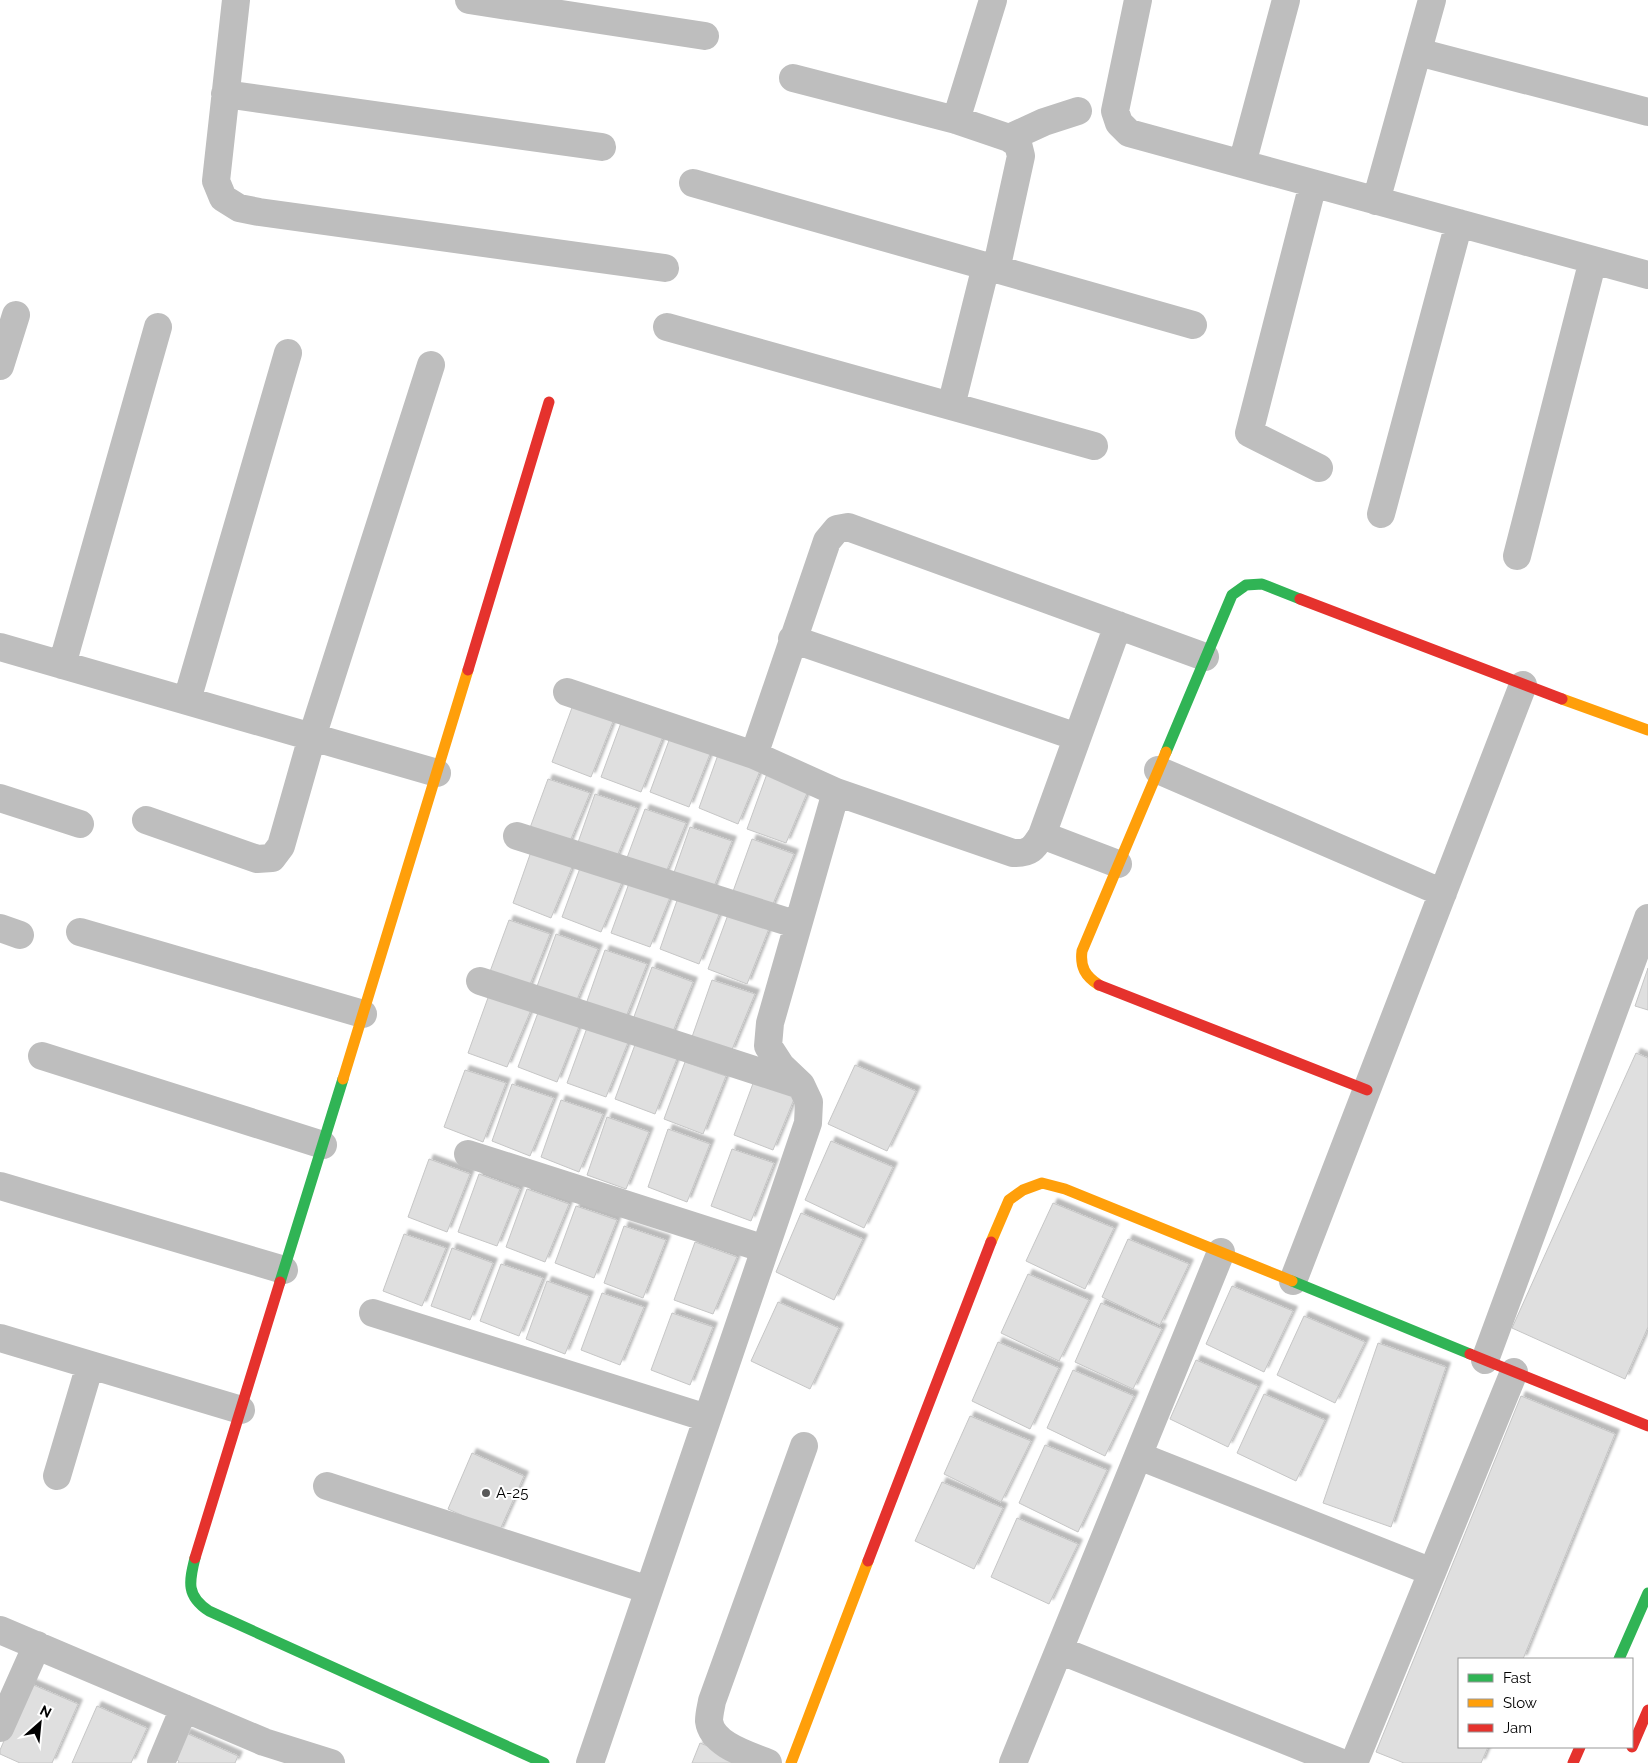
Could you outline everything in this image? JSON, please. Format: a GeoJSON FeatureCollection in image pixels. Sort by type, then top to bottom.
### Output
{"type":"FeatureCollection","features":[{"type":"Feature","properties":{"kind":"street"},"geometry":{"type":"LineString","coordinates":[[236,0],[216,181],[223,198],[239,208],[665,268]]}},
{"type":"Feature","properties":{"kind":"street"},"geometry":{"type":"LineString","coordinates":[[469,0],[527,4],[705,36]]}},
{"type":"Feature","properties":{"kind":"street"},"geometry":{"type":"LineString","coordinates":[[956,120],[993,0]]}},
{"type":"Feature","properties":{"kind":"street"},"geometry":{"type":"LineString","coordinates":[[1138,0],[1115,110],[1119,123],[1129,133],[1648,275]]}},
{"type":"Feature","properties":{"kind":"street"},"geometry":{"type":"LineString","coordinates":[[1242,164],[1286,0]]}},
{"type":"Feature","properties":{"kind":"street"},"geometry":{"type":"LineString","coordinates":[[1376,201],[1432,0]]}},
{"type":"Feature","properties":{"kind":"street"},"geometry":{"type":"LineString","coordinates":[[1418,52],[1648,112]]}},
{"type":"Feature","properties":{"kind":"street"},"geometry":{"type":"LineString","coordinates":[[793,78],[956,120],[1009,138],[1018,144],[1021,156],[951,406]]}},
{"type":"Feature","properties":{"kind":"street"},"geometry":{"type":"LineString","coordinates":[[226,94],[602,147]]}},
{"type":"Feature","properties":{"kind":"street"},"geometry":{"type":"LineString","coordinates":[[1009,138],[1044,122],[1078,111]]}},
{"type":"Feature","properties":{"kind":"street"},"geometry":{"type":"LineString","coordinates":[[693,184],[1193,325]]}},
{"type":"Feature","properties":{"kind":"street"},"geometry":{"type":"LineString","coordinates":[[1313,184],[1248,433],[1318,468]]}},
{"type":"Feature","properties":{"kind":"street"},"geometry":{"type":"LineString","coordinates":[[1381,514],[1459,224]]}},
{"type":"Feature","properties":{"kind":"street"},"geometry":{"type":"LineString","coordinates":[[1517,556],[1593,260]]}},
{"type":"Feature","properties":{"kind":"street"},"geometry":{"type":"LineString","coordinates":[[0,366],[16,315]]}},
{"type":"Feature","properties":{"kind":"street"},"geometry":{"type":"LineString","coordinates":[[668,326],[1094,446]]}},
{"type":"Feature","properties":{"kind":"street"},"geometry":{"type":"LineString","coordinates":[[62,665],[158,327]]}},
{"type":"Feature","properties":{"kind":"street"},"geometry":{"type":"LineString","coordinates":[[187,700],[288,353]]}},
{"type":"Feature","properties":{"kind":"street"},"geometry":{"type":"LineString","coordinates":[[146,820],[256,858],[272,858],[281,846],[312,737],[432,365]]}},
{"type":"Feature","properties":{"kind":"street"},"geometry":{"type":"LineString","coordinates":[[544,1763],[199,1606],[192,1597],[190,1586],[241,1410],[549,402]]}},
{"type":"Feature","properties":{"kind":"street"},"geometry":{"type":"LineString","coordinates":[[754,755],[827,541],[837,529],[848,527],[1205,657]]}},
{"type":"Feature","properties":{"kind":"street"},"geometry":{"type":"LineString","coordinates":[[1366,1090],[1094,982],[1085,973],[1080,961],[1082,951],[1118,864],[1232,595],[1246,585],[1262,584],[1523,685],[1648,730]]}},
{"type":"Feature","properties":{"kind":"street"},"geometry":{"type":"LineString","coordinates":[[567,692],[754,755],[836,792],[1013,853],[1022,853],[1034,847],[1042,835],[1118,625]]}},
{"type":"Feature","properties":{"kind":"street"},"geometry":{"type":"LineString","coordinates":[[792,639],[1076,737]]}},
{"type":"Feature","properties":{"kind":"street"},"geometry":{"type":"LineString","coordinates":[[0,647],[437,773]]}},
{"type":"Feature","properties":{"kind":"street"},"geometry":{"type":"LineString","coordinates":[[1293,1282],[1523,685]]}},
{"type":"Feature","properties":{"kind":"street"},"geometry":{"type":"LineString","coordinates":[[1158,770],[1443,893]]}},
{"type":"Feature","properties":{"kind":"street"},"geometry":{"type":"LineString","coordinates":[[590,1763],[808,1123],[809,1102],[801,1085],[780,1066],[768,1046],[770,1023],[836,792]]}},
{"type":"Feature","properties":{"kind":"street"},"geometry":{"type":"LineString","coordinates":[[0,798],[80,824]]}},
{"type":"Feature","properties":{"kind":"street"},"geometry":{"type":"LineString","coordinates":[[1042,835],[1118,864]]}},
{"type":"Feature","properties":{"kind":"street"},"geometry":{"type":"LineString","coordinates":[[517,836],[798,925]]}},
{"type":"Feature","properties":{"kind":"street"},"geometry":{"type":"LineString","coordinates":[[1485,1360],[1648,918]]}},
{"type":"Feature","properties":{"kind":"street"},"geometry":{"type":"LineString","coordinates":[[80,932],[363,1014]]}},
{"type":"Feature","properties":{"kind":"street"},"geometry":{"type":"LineString","coordinates":[[480,981],[801,1085]]}},
{"type":"Feature","properties":{"kind":"street"},"geometry":{"type":"LineString","coordinates":[[42,1056],[323,1145]]}},
{"type":"Feature","properties":{"kind":"street"},"geometry":{"type":"LineString","coordinates":[[468,1154],[766,1249]]}},
{"type":"Feature","properties":{"kind":"street"},"geometry":{"type":"LineString","coordinates":[[791,1763],[998,1223],[1009,1200],[1023,1190],[1042,1184],[1065,1189],[1648,1426]]}},
{"type":"Feature","properties":{"kind":"street"},"geometry":{"type":"LineString","coordinates":[[0,1186],[284,1270]]}},
{"type":"Feature","properties":{"kind":"street"},"geometry":{"type":"LineString","coordinates":[[1013,1763],[1221,1252]]}},
{"type":"Feature","properties":{"kind":"street"},"geometry":{"type":"LineString","coordinates":[[373,1313],[708,1418]]}},
{"type":"Feature","properties":{"kind":"street"},"geometry":{"type":"LineString","coordinates":[[0,1338],[241,1410]]}},
{"type":"Feature","properties":{"kind":"street"},"geometry":{"type":"LineString","coordinates":[[56,1476],[90,1365]]}},
{"type":"Feature","properties":{"kind":"street"},"geometry":{"type":"LineString","coordinates":[[1354,1763],[1514,1372]]}},
{"type":"Feature","properties":{"kind":"street"},"geometry":{"type":"LineString","coordinates":[[768,1763],[727,1746],[712,1732],[709,1720],[712,1701],[804,1446]]}},
{"type":"Feature","properties":{"kind":"street"},"geometry":{"type":"LineString","coordinates":[[1139,1456],[1432,1572]]}},
{"type":"Feature","properties":{"kind":"street"},"geometry":{"type":"LineString","coordinates":[[327,1486],[649,1590]]}},
{"type":"Feature","properties":{"kind":"street"},"geometry":{"type":"LineString","coordinates":[[1619,1658],[1648,1592]]}},
{"type":"Feature","properties":{"kind":"street"},"geometry":{"type":"LineString","coordinates":[[0,1630],[264,1742],[331,1763]]}},
{"type":"Feature","properties":{"kind":"street"},"geometry":{"type":"LineString","coordinates":[[0,1728],[37,1645]]}},
{"type":"Feature","properties":{"kind":"street"},"geometry":{"type":"LineString","coordinates":[[1059,1650],[1342,1763]]}},
{"type":"Feature","properties":{"kind":"street"},"geometry":{"type":"LineString","coordinates":[[161,1763],[184,1708]]}},
{"type":"Feature","properties":{"kind":"street"},"geometry":{"type":"LineString","coordinates":[[1633,1742],[1648,1710]]}},
{"type":"Feature","properties":{"kind":"street"},"geometry":{"type":"LineString","coordinates":[[1573,1763],[1580,1748]]}},
{"type":"Feature","properties":{"kind":"building"},"geometry":{"type":"Polygon","coordinates":[[[573,705],[614,719],[591,777],[552,762],[573,705]]]}},
{"type":"Feature","properties":{"kind":"building"},"geometry":{"type":"Polygon","coordinates":[[[622,720],[664,734],[641,792],[601,777],[622,720]]]}},
{"type":"Feature","properties":{"kind":"building"},"geometry":{"type":"Polygon","coordinates":[[[671,735],[712,749],[689,807],[650,792],[671,735]]]}},
{"type":"Feature","properties":{"kind":"building"},"geometry":{"type":"Polygon","coordinates":[[[719,752],[762,766],[738,824],[699,808],[719,752]]]}},
{"type":"Feature","properties":{"kind":"building"},"geometry":{"type":"Polygon","coordinates":[[[768,771],[810,786],[786,843],[747,829],[768,771]]]}},
{"type":"Feature","properties":{"kind":"building"},"geometry":{"type":"Polygon","coordinates":[[[548,779],[590,793],[566,851],[527,836],[548,779]]]}},
{"type":"Feature","properties":{"kind":"building"},"geometry":{"type":"Polygon","coordinates":[[[595,794],[637,808],[613,866],[575,851],[595,794]]]}},
{"type":"Feature","properties":{"kind":"building"},"geometry":{"type":"Polygon","coordinates":[[[645,809],[686,823],[662,882],[624,866],[645,809]]]}},
{"type":"Feature","properties":{"kind":"building"},"geometry":{"type":"Polygon","coordinates":[[[690,827],[732,841],[711,894],[671,881],[690,827]]]}},
{"type":"Feature","properties":{"kind":"building"},"geometry":{"type":"Polygon","coordinates":[[[752,839],[794,854],[770,911],[731,897],[752,839]]]}},
{"type":"Feature","properties":{"kind":"building"},"geometry":{"type":"Polygon","coordinates":[[[533,846],[575,860],[551,918],[513,903],[533,846]]]}},
{"type":"Feature","properties":{"kind":"building"},"geometry":{"type":"Polygon","coordinates":[[[583,860],[625,875],[601,932],[562,917],[583,860]]]}},
{"type":"Feature","properties":{"kind":"building"},"geometry":{"type":"Polygon","coordinates":[[[632,875],[673,890],[650,947],[611,933],[632,875]]]}},
{"type":"Feature","properties":{"kind":"building"},"geometry":{"type":"Polygon","coordinates":[[[680,892],[722,907],[699,964],[660,949],[680,892]]]}},
{"type":"Feature","properties":{"kind":"building"},"geometry":{"type":"Polygon","coordinates":[[[729,912],[770,926],[747,984],[708,969],[729,912]]]}},
{"type":"Feature","properties":{"kind":"building"},"geometry":{"type":"Polygon","coordinates":[[[509,920],[550,934],[527,992],[488,977],[509,920]]]}},
{"type":"Feature","properties":{"kind":"building"},"geometry":{"type":"Polygon","coordinates":[[[556,934],[598,949],[574,1007],[535,992],[556,934]]]}},
{"type":"Feature","properties":{"kind":"building"},"geometry":{"type":"Polygon","coordinates":[[[605,950],[647,964],[624,1022],[585,1007],[605,950]]]}},
{"type":"Feature","properties":{"kind":"building"},"geometry":{"type":"Polygon","coordinates":[[[652,967],[693,982],[670,1039],[631,1025],[652,967]]]}},
{"type":"Feature","properties":{"kind":"building"},"geometry":{"type":"Polygon","coordinates":[[[1648,968],[1648,1010],[1635,1006],[1648,968]]]}},
{"type":"Feature","properties":{"kind":"building"},"geometry":{"type":"Polygon","coordinates":[[[712,980],[755,994],[731,1052],[692,1037],[712,980]]]}},
{"type":"Feature","properties":{"kind":"building"},"geometry":{"type":"Polygon","coordinates":[[[489,995],[531,1010],[507,1067],[468,1053],[489,995]]]}},
{"type":"Feature","properties":{"kind":"building"},"geometry":{"type":"Polygon","coordinates":[[[539,1010],[580,1024],[557,1082],[518,1067],[539,1010]]]}},
{"type":"Feature","properties":{"kind":"building"},"geometry":{"type":"Polygon","coordinates":[[[588,1025],[629,1040],[606,1097],[567,1083],[588,1025]]]}},
{"type":"Feature","properties":{"kind":"building"},"geometry":{"type":"Polygon","coordinates":[[[636,1042],[678,1056],[655,1114],[615,1099],[636,1042]]]}},
{"type":"Feature","properties":{"kind":"building"},"geometry":{"type":"Polygon","coordinates":[[[1636,1053],[1648,1058],[1648,1327],[1625,1379],[1512,1328],[1636,1053]]]}},
{"type":"Feature","properties":{"kind":"building"},"geometry":{"type":"Polygon","coordinates":[[[685,1062],[726,1076],[703,1134],[664,1119],[685,1062]]]}},
{"type":"Feature","properties":{"kind":"building"},"geometry":{"type":"Polygon","coordinates":[[[855,1065],[916,1091],[887,1151],[828,1124],[855,1065]]]}},
{"type":"Feature","properties":{"kind":"building"},"geometry":{"type":"Polygon","coordinates":[[[465,1070],[506,1083],[483,1142],[444,1127],[465,1070]]]}},
{"type":"Feature","properties":{"kind":"building"},"geometry":{"type":"Polygon","coordinates":[[[755,1078],[797,1092],[773,1150],[734,1135],[755,1078]]]}},
{"type":"Feature","properties":{"kind":"building"},"geometry":{"type":"Polygon","coordinates":[[[512,1084],[554,1098],[530,1156],[492,1141],[512,1084]]]}},
{"type":"Feature","properties":{"kind":"building"},"geometry":{"type":"Polygon","coordinates":[[[561,1100],[603,1114],[579,1172],[541,1157],[561,1100]]]}},
{"type":"Feature","properties":{"kind":"building"},"geometry":{"type":"Polygon","coordinates":[[[607,1117],[649,1132],[626,1189],[587,1175],[607,1117]]]}},
{"type":"Feature","properties":{"kind":"building"},"geometry":{"type":"Polygon","coordinates":[[[668,1129],[710,1144],[687,1202],[648,1187],[668,1129]]]}},
{"type":"Feature","properties":{"kind":"building"},"geometry":{"type":"Polygon","coordinates":[[[831,1141],[893,1167],[864,1228],[805,1200],[831,1141]]]}},
{"type":"Feature","properties":{"kind":"building"},"geometry":{"type":"Polygon","coordinates":[[[732,1149],[774,1163],[751,1221],[711,1206],[732,1149]]]}},
{"type":"Feature","properties":{"kind":"building"},"geometry":{"type":"Polygon","coordinates":[[[429,1159],[470,1174],[447,1232],[408,1217],[429,1159]]]}},
{"type":"Feature","properties":{"kind":"building"},"geometry":{"type":"Polygon","coordinates":[[[479,1174],[520,1189],[497,1246],[458,1232],[479,1174]]]}},
{"type":"Feature","properties":{"kind":"building"},"geometry":{"type":"Polygon","coordinates":[[[527,1189],[569,1204],[545,1262],[506,1247],[527,1189]]]}},
{"type":"Feature","properties":{"kind":"building"},"geometry":{"type":"Polygon","coordinates":[[[1053,1203],[1114,1228],[1085,1289],[1026,1261],[1053,1203]]]}},
{"type":"Feature","properties":{"kind":"building"},"geometry":{"type":"Polygon","coordinates":[[[576,1206],[617,1220],[594,1278],[555,1263],[576,1206]]]}},
{"type":"Feature","properties":{"kind":"building"},"geometry":{"type":"Polygon","coordinates":[[[801,1213],[863,1239],[834,1300],[776,1272],[801,1213]]]}},
{"type":"Feature","properties":{"kind":"building"},"geometry":{"type":"Polygon","coordinates":[[[624,1226],[666,1240],[643,1298],[604,1283],[624,1226]]]}},
{"type":"Feature","properties":{"kind":"building"},"geometry":{"type":"Polygon","coordinates":[[[404,1234],[446,1248],[422,1306],[383,1291],[404,1234]]]}},
{"type":"Feature","properties":{"kind":"building"},"geometry":{"type":"Polygon","coordinates":[[[1128,1239],[1189,1264],[1160,1325],[1102,1297],[1128,1239]]]}},
{"type":"Feature","properties":{"kind":"building"},"geometry":{"type":"Polygon","coordinates":[[[695,1242],[737,1257],[713,1314],[674,1300],[695,1242]]]}},
{"type":"Feature","properties":{"kind":"building"},"geometry":{"type":"Polygon","coordinates":[[[452,1248],[493,1263],[470,1320],[431,1306],[452,1248]]]}},
{"type":"Feature","properties":{"kind":"building"},"geometry":{"type":"Polygon","coordinates":[[[501,1264],[543,1278],[519,1336],[480,1321],[501,1264]]]}},
{"type":"Feature","properties":{"kind":"building"},"geometry":{"type":"Polygon","coordinates":[[[1028,1274],[1089,1300],[1059,1361],[1001,1333],[1028,1274]]]}},
{"type":"Feature","properties":{"kind":"building"},"geometry":{"type":"Polygon","coordinates":[[[547,1281],[589,1296],[565,1354],[526,1339],[547,1281]]]}},
{"type":"Feature","properties":{"kind":"building"},"geometry":{"type":"Polygon","coordinates":[[[1232,1286],[1293,1311],[1264,1372],[1206,1344],[1232,1286]]]}},
{"type":"Feature","properties":{"kind":"building"},"geometry":{"type":"Polygon","coordinates":[[[602,1293],[644,1307],[620,1365],[581,1350],[602,1293]]]}},
{"type":"Feature","properties":{"kind":"building"},"geometry":{"type":"Polygon","coordinates":[[[778,1302],[839,1328],[810,1389],[751,1361],[778,1302]]]}},
{"type":"Feature","properties":{"kind":"building"},"geometry":{"type":"Polygon","coordinates":[[[1101,1303],[1162,1329],[1133,1389],[1075,1362],[1101,1303]]]}},
{"type":"Feature","properties":{"kind":"building"},"geometry":{"type":"Polygon","coordinates":[[[672,1313],[713,1327],[690,1385],[651,1370],[672,1313]]]}},
{"type":"Feature","properties":{"kind":"building"},"geometry":{"type":"Polygon","coordinates":[[[1304,1316],[1365,1342],[1335,1403],[1277,1375],[1304,1316]]]}},
{"type":"Feature","properties":{"kind":"building"},"geometry":{"type":"Polygon","coordinates":[[[998,1342],[1059,1368],[1030,1429],[972,1401],[998,1342]]]}},
{"type":"Feature","properties":{"kind":"building"},"geometry":{"type":"Polygon","coordinates":[[[1378,1343],[1446,1367],[1391,1527],[1323,1503],[1378,1343]]]}},
{"type":"Feature","properties":{"kind":"building"},"geometry":{"type":"Polygon","coordinates":[[[1196,1360],[1258,1386],[1228,1447],[1170,1419],[1196,1360]]]}},
{"type":"Feature","properties":{"kind":"building"},"geometry":{"type":"Polygon","coordinates":[[[1073,1370],[1134,1396],[1105,1456],[1047,1428],[1073,1370]]]}},
{"type":"Feature","properties":{"kind":"building"},"geometry":{"type":"Polygon","coordinates":[[[1264,1394],[1325,1420],[1296,1481],[1237,1453],[1264,1394]]]}},
{"type":"Feature","properties":{"kind":"building"},"geometry":{"type":"Polygon","coordinates":[[[1521,1396],[1615,1434],[1523,1658],[1458,1658],[1458,1748],[1488,1748],[1481,1763],[1404,1763],[1376,1752],[1521,1396]]]}},
{"type":"Feature","properties":{"kind":"building"},"geometry":{"type":"Polygon","coordinates":[[[970,1416],[1031,1441],[1001,1502],[944,1474],[970,1416]]]}},
{"type":"Feature","properties":{"kind":"building"},"geometry":{"type":"Polygon","coordinates":[[[1045,1445],[1107,1470],[1078,1532],[1019,1503],[1045,1445]]]}},
{"type":"Feature","properties":{"kind":"building","name":"A-25"},"geometry":{"type":"Polygon","coordinates":[[[472,1453],[524,1476],[499,1532],[448,1509],[472,1453]]]}},
{"type":"Feature","properties":{"kind":"building"},"geometry":{"type":"Polygon","coordinates":[[[942,1482],[1003,1508],[974,1569],[915,1541],[942,1482]]]}},
{"type":"Feature","properties":{"kind":"building"},"geometry":{"type":"Polygon","coordinates":[[[1017,1518],[1078,1544],[1049,1604],[991,1577],[1017,1518]]]}},
{"type":"Feature","properties":{"kind":"building"},"geometry":{"type":"Polygon","coordinates":[[[29,1683],[78,1704],[52,1763],[20,1763],[0,1754],[0,1750],[29,1683]]]}},
{"type":"Feature","properties":{"kind":"building"},"geometry":{"type":"Polygon","coordinates":[[[97,1706],[147,1728],[131,1763],[72,1763],[97,1706]]]}},
{"type":"Feature","properties":{"kind":"building"},"geometry":{"type":"Polygon","coordinates":[[[186,1733],[238,1756],[235,1763],[178,1763],[179,1761],[175,1759],[186,1733]]]}},
{"type":"Feature","properties":{"kind":"building"},"geometry":{"type":"Polygon","coordinates":[[[700,1743],[751,1763],[692,1763],[700,1743]]]}},
{"type":"Feature","properties":{"kind":"traffic: fast"},"geometry":{"type":"LineString","coordinates":[[1166,752],[1232,595],[1246,585],[1262,584],[1300,599]]}},
{"type":"Feature","properties":{"kind":"traffic: fast"},"geometry":{"type":"LineString","coordinates":[[280,1282],[343,1079]]}},
{"type":"Feature","properties":{"kind":"traffic: fast"},"geometry":{"type":"LineString","coordinates":[[1292,1281],[1470,1354]]}},
{"type":"Feature","properties":{"kind":"traffic: fast"},"geometry":{"type":"LineString","coordinates":[[195,1558],[191,1574],[191,1588],[196,1600],[209,1611],[544,1763]]}},
{"type":"Feature","properties":{"kind":"traffic: fast"},"geometry":{"type":"LineString","coordinates":[[1619,1658],[1648,1593]]}},
{"type":"Feature","properties":{"kind":"traffic: slow"},"geometry":{"type":"LineString","coordinates":[[343,1079],[468,670]]}},
{"type":"Feature","properties":{"kind":"traffic: slow"},"geometry":{"type":"LineString","coordinates":[[1562,699],[1648,730]]}},
{"type":"Feature","properties":{"kind":"traffic: slow"},"geometry":{"type":"LineString","coordinates":[[1099,985],[1084,971],[1082,951],[1166,752]]}},
{"type":"Feature","properties":{"kind":"traffic: slow"},"geometry":{"type":"LineString","coordinates":[[991,1242],[1009,1200],[1023,1190],[1042,1183],[1065,1189],[1292,1281]]}},
{"type":"Feature","properties":{"kind":"traffic: slow"},"geometry":{"type":"LineString","coordinates":[[791,1763],[868,1561]]}},
{"type":"Feature","properties":{"kind":"traffic: jam"},"geometry":{"type":"LineString","coordinates":[[468,670],[549,402]]}},
{"type":"Feature","properties":{"kind":"traffic: jam"},"geometry":{"type":"LineString","coordinates":[[1300,599],[1562,699]]}},
{"type":"Feature","properties":{"kind":"traffic: jam"},"geometry":{"type":"LineString","coordinates":[[1099,985],[1367,1090]]}},
{"type":"Feature","properties":{"kind":"traffic: jam"},"geometry":{"type":"LineString","coordinates":[[868,1561],[991,1242]]}},
{"type":"Feature","properties":{"kind":"traffic: jam"},"geometry":{"type":"LineString","coordinates":[[195,1558],[280,1282]]}},
{"type":"Feature","properties":{"kind":"traffic: jam"},"geometry":{"type":"LineString","coordinates":[[1470,1354],[1648,1426]]}},
{"type":"Feature","properties":{"kind":"traffic: jam"},"geometry":{"type":"LineString","coordinates":[[1633,1745],[1648,1710]]}},
{"type":"Feature","properties":{"kind":"traffic: jam"},"geometry":{"type":"LineString","coordinates":[[1573,1763],[1580,1748]]}},
{"type":"Feature","properties":{"kind":"place","name":"A-25"},"geometry":{"type":"Point","coordinates":[486,1493]}}]}
